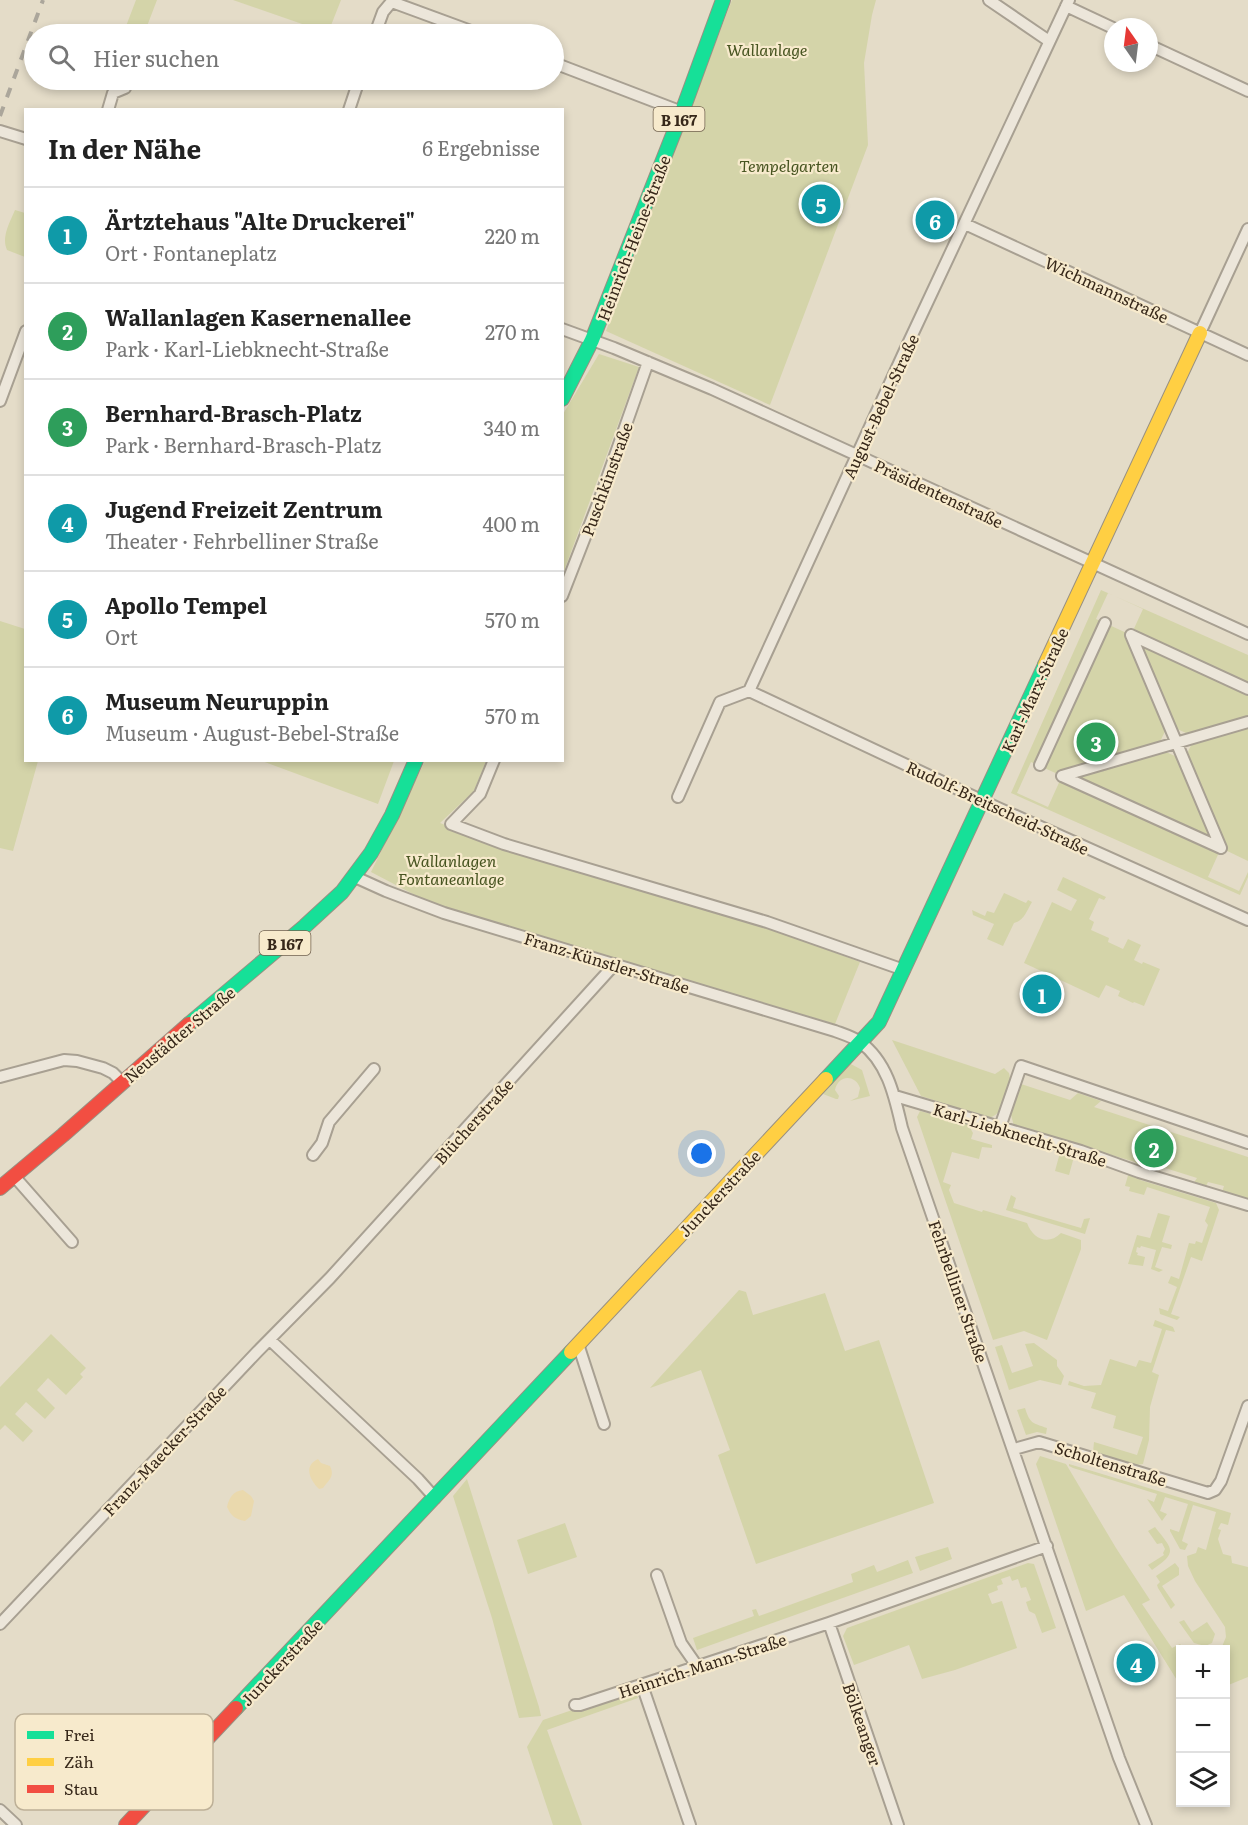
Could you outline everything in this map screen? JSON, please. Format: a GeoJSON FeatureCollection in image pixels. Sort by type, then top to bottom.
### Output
{"type":"FeatureCollection","features":[{"type":"Feature","properties":{"kind":"street","name":"Heinrich-Heine-Straße"},"geometry":{"type":"LineString","coordinates":[[592,340],[682,112],[723,0]]}},
{"type":"Feature","properties":{"kind":"street"},"geometry":{"type":"LineString","coordinates":[[989,0],[1049,41]]}},
{"type":"Feature","properties":{"kind":"street"},"geometry":{"type":"LineString","coordinates":[[379,24],[383,12],[393,1],[453,24]]}},
{"type":"Feature","properties":{"kind":"street"},"geometry":{"type":"LineString","coordinates":[[1068,3],[1104,23]]}},
{"type":"Feature","properties":{"kind":"street","name":"August-Bebel-Straße"},"geometry":{"type":"LineString","coordinates":[[749,691],[1068,3]]}},
{"type":"Feature","properties":{"kind":"street"},"geometry":{"type":"LineString","coordinates":[[1158,49],[1248,91]]}},
{"type":"Feature","properties":{"kind":"street"},"geometry":{"type":"LineString","coordinates":[[564,67],[682,112]]}},
{"type":"Feature","properties":{"kind":"street"},"geometry":{"type":"LineString","coordinates":[[109,108],[113,93],[120,90]]}},
{"type":"Feature","properties":{"kind":"street"},"geometry":{"type":"LineString","coordinates":[[350,108],[356,90]]}},
{"type":"Feature","properties":{"kind":"street"},"geometry":{"type":"LineString","coordinates":[[0,131],[24,138]]}},
{"type":"Feature","properties":{"kind":"street","name":"Wichmannstraße"},"geometry":{"type":"LineString","coordinates":[[965,224],[1248,356]]}},
{"type":"Feature","properties":{"kind":"street"},"geometry":{"type":"LineString","coordinates":[[1200,333],[1248,229]]}},
{"type":"Feature","properties":{"kind":"street","name":"Präsidentenstraße"},"geometry":{"type":"LineString","coordinates":[[564,330],[648,362],[1248,634]]}},
{"type":"Feature","properties":{"kind":"street","name":"Karl-Marx-Straße"},"geometry":{"type":"LineString","coordinates":[[860,1042],[879,1022],[904,970],[1200,333]]}},
{"type":"Feature","properties":{"kind":"street"},"geometry":{"type":"LineString","coordinates":[[0,401],[24,336]]}},
{"type":"Feature","properties":{"kind":"street","name":"B 167"},"geometry":{"type":"LineString","coordinates":[[564,395],[592,340]]}},
{"type":"Feature","properties":{"kind":"street","name":"Puschkinstraße"},"geometry":{"type":"LineString","coordinates":[[564,591],[595,512],[648,362]]}},
{"type":"Feature","properties":{"kind":"street"},"geometry":{"type":"LineString","coordinates":[[1040,765],[1105,623]]}},
{"type":"Feature","properties":{"kind":"street"},"geometry":{"type":"LineString","coordinates":[[1248,689],[1131,635],[1177,743],[1221,848],[1062,776],[1177,743],[1248,722]]}},
{"type":"Feature","properties":{"kind":"street"},"geometry":{"type":"LineString","coordinates":[[678,797],[720,702],[749,691]]}},
{"type":"Feature","properties":{"kind":"street","name":"Rudolf-Breitscheid-Straße"},"geometry":{"type":"LineString","coordinates":[[749,691],[983,801],[1248,920]]}},
{"type":"Feature","properties":{"kind":"street","name":"B 167"},"geometry":{"type":"LineString","coordinates":[[354,877],[371,853],[392,815],[415,762]]}},
{"type":"Feature","properties":{"kind":"street"},"geometry":{"type":"LineString","coordinates":[[493,762],[480,794],[451,824],[504,844],[767,922],[904,970]]}},
{"type":"Feature","properties":{"kind":"street","name":"Franz-Künstler-Straße"},"geometry":{"type":"LineString","coordinates":[[354,877],[444,913],[835,1031],[860,1042]]}},
{"type":"Feature","properties":{"kind":"street","name":"Neustädter Straße"},"geometry":{"type":"LineString","coordinates":[[0,1188],[305,926],[342,892],[354,877]]}},
{"type":"Feature","properties":{"kind":"street","name":"Blücherstraße"},"geometry":{"type":"LineString","coordinates":[[330,1278],[615,964]]}},
{"type":"Feature","properties":{"kind":"street","name":"Fehrbelliner Straße"},"geometry":{"type":"LineString","coordinates":[[860,1042],[878,1060],[895,1096],[902,1128],[1119,1758],[1146,1825]]}},
{"type":"Feature","properties":{"kind":"street","name":"Junckerstraße"},"geometry":{"type":"LineString","coordinates":[[213,1733],[860,1042]]}},
{"type":"Feature","properties":{"kind":"street"},"geometry":{"type":"LineString","coordinates":[[0,1077],[64,1060],[76,1060],[103,1068],[113,1073],[122,1082]]}},
{"type":"Feature","properties":{"kind":"street"},"geometry":{"type":"LineString","coordinates":[[1000,1127],[1021,1066],[1248,1143]]}},
{"type":"Feature","properties":{"kind":"street"},"geometry":{"type":"LineString","coordinates":[[313,1155],[322,1143],[329,1122],[374,1069]]}},
{"type":"Feature","properties":{"kind":"street","name":"Karl-Liebknecht-Straße"},"geometry":{"type":"LineString","coordinates":[[895,1096],[1081,1151],[1248,1205]]}},
{"type":"Feature","properties":{"kind":"street"},"geometry":{"type":"LineString","coordinates":[[14,1176],[72,1242]]}},
{"type":"Feature","properties":{"kind":"street","name":"Franz-Maecker-Straße"},"geometry":{"type":"LineString","coordinates":[[0,1624],[330,1278]]}},
{"type":"Feature","properties":{"kind":"street"},"geometry":{"type":"LineString","coordinates":[[270,1341],[418,1479],[435,1498]]}},
{"type":"Feature","properties":{"kind":"street"},"geometry":{"type":"LineString","coordinates":[[578,1344],[604,1424]]}},
{"type":"Feature","properties":{"kind":"street","name":"Scholtenstraße"},"geometry":{"type":"LineString","coordinates":[[1014,1449],[1039,1442],[1208,1493],[1215,1490],[1227,1468],[1248,1406]]}},
{"type":"Feature","properties":{"kind":"street"},"geometry":{"type":"LineString","coordinates":[[829,1623],[1047,1546]]}},
{"type":"Feature","properties":{"kind":"street"},"geometry":{"type":"LineString","coordinates":[[657,1575],[681,1643],[697,1666]]}},
{"type":"Feature","properties":{"kind":"street","name":"Heinrich-Mann-Straße"},"geometry":{"type":"LineString","coordinates":[[575,1705],[829,1623]]}},
{"type":"Feature","properties":{"kind":"street","name":"Bölkeanger"},"geometry":{"type":"LineString","coordinates":[[829,1623],[898,1825]]}},
{"type":"Feature","properties":{"kind":"street"},"geometry":{"type":"LineString","coordinates":[[642,1684],[690,1825]]}},
{"type":"Feature","properties":{"kind":"street"},"geometry":{"type":"LineString","coordinates":[[0,1810],[16,1825]]}},
{"type":"Feature","properties":{"kind":"street","name":"Junckerstraße"},"geometry":{"type":"LineString","coordinates":[[126,1825],[140,1810]]}},
{"type":"Feature","properties":{"kind":"green space"},"geometry":{"type":"Polygon","coordinates":[[[136,0],[157,0],[148,24],[127,24],[136,0]]]}},
{"type":"Feature","properties":{"kind":"green space"},"geometry":{"type":"Polygon","coordinates":[[[233,0],[341,0],[332,24],[302,24],[233,0]]]}},
{"type":"Feature","properties":{"kind":"green space"},"geometry":{"type":"Polygon","coordinates":[[[732,0],[876,0],[864,63],[868,145],[770,405],[606,331],[732,0]]]}},
{"type":"Feature","properties":{"kind":"green space"},"geometry":{"type":"Polygon","coordinates":[[[15,210],[24,213],[24,257],[7,250],[5,240],[15,210]]]}},
{"type":"Feature","properties":{"kind":"green space"},"geometry":{"type":"Polygon","coordinates":[[[599,354],[639,367],[564,571],[564,412],[599,354]]]}},
{"type":"Feature","properties":{"kind":"green space"},"geometry":{"type":"Polygon","coordinates":[[[1101,590],[1108,593],[1096,619],[1131,635],[1143,609],[1114,596],[1248,655],[1248,861],[1221,848],[1208,877],[1239,891],[1248,872],[1240,895],[1011,793],[1101,590]],[[1168,725],[1157,748],[1184,760],[1195,737],[1168,725]],[[1031,762],[1017,793],[1048,807],[1062,776],[1031,762]]]}},
{"type":"Feature","properties":{"kind":"green space"},"geometry":{"type":"Polygon","coordinates":[[[0,621],[24,629],[24,762],[38,762],[13,851],[0,848],[0,621]]]}},
{"type":"Feature","properties":{"kind":"green space"},"geometry":{"type":"Polygon","coordinates":[[[265,762],[393,762],[378,804],[265,762]]]}},
{"type":"Feature","properties":{"kind":"green space","name":"Wallanlagen Fontaneanlage"},"geometry":{"type":"Polygon","coordinates":[[[425,762],[486,762],[474,791],[440,823],[504,848],[758,924],[860,962],[835,1024],[436,906],[371,872],[425,762]]]}},
{"type":"Feature","properties":{"kind":"green space"},"geometry":{"type":"Polygon","coordinates":[[[1063,877],[1106,897],[1104,900],[1099,898],[1089,919],[1094,922],[1091,930],[1109,938],[1108,942],[1123,949],[1128,939],[1141,945],[1134,960],[1160,969],[1144,1006],[1118,996],[1120,991],[1106,985],[1099,998],[1024,963],[1052,902],[1071,911],[1077,900],[1057,890],[1063,877]]]}},
{"type":"Feature","properties":{"kind":"green space"},"geometry":{"type":"Polygon","coordinates":[[[1004,893],[1026,903],[1028,900],[1032,902],[1023,918],[1014,923],[1003,946],[987,939],[994,924],[973,915],[972,910],[985,916],[987,911],[994,913],[1004,893]]]}},
{"type":"Feature","properties":{"kind":"green space"},"geometry":{"type":"Polygon","coordinates":[[[892,1040],[995,1074],[1004,1068],[1010,1078],[1001,1108],[994,1116],[988,1118],[921,1096],[892,1040]]]}},
{"type":"Feature","properties":{"kind":"green space"},"geometry":{"type":"Polygon","coordinates":[[[849,1063],[862,1070],[870,1096],[850,1101],[858,1097],[860,1088],[858,1083],[847,1078],[839,1081],[837,1085],[835,1090],[839,1096],[838,1099],[823,1094],[827,1085],[849,1063]]]}},
{"type":"Feature","properties":{"kind":"green space"},"geometry":{"type":"Polygon","coordinates":[[[1021,1084],[1070,1100],[1078,1093],[1101,1101],[1094,1107],[1248,1157],[1248,1200],[1222,1192],[1224,1186],[1208,1182],[1205,1188],[1193,1184],[1197,1178],[1162,1167],[1152,1172],[1139,1168],[1135,1162],[1014,1126],[1011,1115],[1021,1084]]]}},
{"type":"Feature","properties":{"kind":"green space"},"geometry":{"type":"Polygon","coordinates":[[[920,1111],[968,1124],[973,1133],[971,1139],[992,1145],[992,1148],[982,1147],[979,1159],[952,1152],[943,1182],[951,1185],[949,1190],[954,1203],[1027,1223],[1033,1233],[1041,1239],[1051,1239],[1061,1233],[1081,1240],[1081,1249],[1047,1340],[1024,1331],[993,1340],[917,1117],[920,1111]]]}},
{"type":"Feature","properties":{"kind":"green space"},"geometry":{"type":"Polygon","coordinates":[[[1061,1149],[1075,1153],[1069,1175],[1055,1171],[1061,1149]]]}},
{"type":"Feature","properties":{"kind":"green space"},"geometry":{"type":"Polygon","coordinates":[[[1129,1172],[1141,1176],[1140,1180],[1216,1203],[1219,1210],[1202,1261],[1191,1257],[1171,1314],[1180,1317],[1177,1320],[1160,1314],[1159,1308],[1168,1311],[1177,1287],[1168,1283],[1171,1276],[1179,1279],[1189,1243],[1195,1244],[1196,1241],[1202,1243],[1208,1225],[1205,1221],[1210,1207],[1147,1187],[1144,1195],[1129,1191],[1130,1187],[1125,1186],[1129,1172]]]}},
{"type":"Feature","properties":{"kind":"green space"},"geometry":{"type":"Polygon","coordinates":[[[1011,1195],[1016,1198],[1013,1208],[1081,1228],[1084,1219],[1090,1218],[1085,1234],[1006,1210],[1011,1195]]]}},
{"type":"Feature","properties":{"kind":"green space"},"geometry":{"type":"Polygon","coordinates":[[[1158,1213],[1170,1216],[1162,1242],[1172,1245],[1171,1249],[1162,1247],[1155,1267],[1163,1270],[1159,1272],[1151,1269],[1156,1250],[1141,1246],[1137,1247],[1136,1252],[1137,1255],[1145,1257],[1143,1266],[1128,1264],[1137,1235],[1150,1238],[1158,1213]]]}},
{"type":"Feature","properties":{"kind":"green space"},"geometry":{"type":"Polygon","coordinates":[[[739,1290],[746,1292],[753,1315],[825,1293],[845,1351],[879,1340],[934,1503],[756,1564],[718,1455],[730,1450],[701,1370],[650,1388],[739,1290]]]}},
{"type":"Feature","properties":{"kind":"green space"},"geometry":{"type":"Polygon","coordinates":[[[1155,1320],[1173,1327],[1175,1332],[1166,1330],[1152,1372],[1159,1375],[1150,1407],[1149,1440],[1143,1464],[1136,1465],[1093,1452],[1094,1442],[1137,1455],[1143,1437],[1113,1428],[1116,1416],[1091,1408],[1096,1393],[1068,1385],[1069,1381],[1084,1386],[1101,1385],[1110,1359],[1136,1367],[1139,1360],[1151,1363],[1162,1329],[1153,1326],[1155,1320]]]}},
{"type":"Feature","properties":{"kind":"green space"},"geometry":{"type":"Polygon","coordinates":[[[51,1334],[86,1368],[80,1374],[83,1377],[66,1395],[48,1378],[37,1390],[55,1408],[45,1419],[26,1402],[15,1414],[33,1431],[23,1442],[5,1425],[0,1430],[0,1387],[51,1334]]]}},
{"type":"Feature","properties":{"kind":"green space"},"geometry":{"type":"Polygon","coordinates":[[[1034,1343],[1057,1360],[1057,1366],[1064,1376],[1061,1385],[1040,1380],[1009,1390],[995,1347],[1002,1345],[1012,1373],[1033,1366],[1025,1344],[1034,1343]]]}},
{"type":"Feature","properties":{"kind":"green space"},"geometry":{"type":"Polygon","coordinates":[[[1025,1408],[1033,1422],[1047,1428],[1046,1434],[1037,1432],[1026,1435],[1017,1410],[1025,1408]]]}},
{"type":"Feature","properties":{"kind":"green space"},"geometry":{"type":"Polygon","coordinates":[[[1040,1456],[1066,1464],[1150,1600],[1142,1604],[1172,1648],[1176,1646],[1176,1679],[1124,1595],[1086,1611],[1036,1464],[1040,1456]]]}},
{"type":"Feature","properties":{"kind":"green space"},"geometry":{"type":"Polygon","coordinates":[[[1069,1464],[1231,1513],[1228,1525],[1221,1523],[1218,1529],[1221,1530],[1218,1539],[1223,1554],[1231,1556],[1232,1563],[1248,1567],[1248,1677],[1230,1684],[1230,1645],[1223,1645],[1226,1637],[1225,1627],[1188,1566],[1187,1556],[1196,1553],[1198,1547],[1206,1550],[1216,1512],[1193,1505],[1182,1541],[1188,1544],[1185,1550],[1180,1549],[1170,1529],[1179,1532],[1188,1504],[1165,1497],[1160,1511],[1167,1514],[1162,1521],[1147,1499],[1154,1502],[1157,1494],[1069,1466],[1069,1464]]]}},
{"type":"Feature","properties":{"kind":"green space"},"geometry":{"type":"Polygon","coordinates":[[[467,1479],[541,1716],[519,1718],[492,1618],[453,1496],[467,1479]]]}},
{"type":"Feature","properties":{"kind":"green space"},"geometry":{"type":"Polygon","coordinates":[[[565,1523],[577,1557],[528,1574],[517,1540],[565,1523]]]}},
{"type":"Feature","properties":{"kind":"green space"},"geometry":{"type":"Polygon","coordinates":[[[1155,1527],[1170,1550],[1166,1559],[1152,1570],[1148,1565],[1164,1555],[1165,1549],[1162,1543],[1157,1544],[1148,1531],[1155,1527]]]}},
{"type":"Feature","properties":{"kind":"green space"},"geometry":{"type":"Polygon","coordinates":[[[948,1547],[952,1559],[920,1571],[915,1557],[948,1547]]]}},
{"type":"Feature","properties":{"kind":"green space"},"geometry":{"type":"Polygon","coordinates":[[[908,1560],[913,1573],[697,1650],[693,1638],[754,1616],[752,1610],[756,1609],[759,1616],[853,1582],[851,1574],[874,1565],[877,1572],[908,1560]]]}},
{"type":"Feature","properties":{"kind":"green space"},"geometry":{"type":"Polygon","coordinates":[[[1028,1563],[1034,1564],[1056,1628],[1042,1633],[1035,1614],[1029,1611],[1026,1602],[1031,1600],[1026,1587],[1021,1588],[1018,1579],[1012,1581],[1010,1576],[1001,1579],[1003,1584],[997,1586],[998,1590],[988,1594],[992,1604],[1002,1601],[1017,1648],[922,1679],[909,1645],[854,1665],[843,1636],[847,1628],[1028,1563]]]}},
{"type":"Feature","properties":{"kind":"green space"},"geometry":{"type":"Polygon","coordinates":[[[1175,1563],[1179,1568],[1179,1575],[1162,1586],[1175,1605],[1171,1609],[1158,1588],[1157,1585],[1160,1582],[1156,1576],[1175,1563]]]}},
{"type":"Feature","properties":{"kind":"green space"},"geometry":{"type":"Polygon","coordinates":[[[1184,1620],[1192,1632],[1207,1622],[1215,1634],[1212,1643],[1201,1645],[1194,1643],[1179,1622],[1184,1620]]]}},
{"type":"Feature","properties":{"kind":"green space"},"geometry":{"type":"Polygon","coordinates":[[[636,1693],[638,1698],[547,1730],[582,1825],[553,1825],[527,1747],[543,1720],[578,1708],[580,1712],[636,1693]]]}},
{"type":"Feature","properties":{"kind":"sand"},"geometry":{"type":"Polygon","coordinates":[[[318,1459],[321,1463],[330,1466],[332,1473],[323,1488],[319,1489],[313,1482],[309,1469],[318,1459]]]}},
{"type":"Feature","properties":{"kind":"sand"},"geometry":{"type":"Polygon","coordinates":[[[243,1490],[254,1501],[251,1516],[245,1521],[234,1517],[227,1507],[232,1495],[243,1490]]]}},
{"type":"Feature","properties":{"kind":"railway"},"geometry":{"type":"LineString","coordinates":[[34,24],[43,0]]}},
{"type":"Feature","properties":{"kind":"railway"},"geometry":{"type":"LineString","coordinates":[[0,116],[24,51]]}},
{"type":"Feature","properties":{"kind":"traffic: fast"},"geometry":{"type":"LineString","coordinates":[[564,395],[592,340],[682,112],[723,0]]}},
{"type":"Feature","properties":{"kind":"traffic: fast"},"geometry":{"type":"LineString","coordinates":[[826,1079],[879,1022],[1045,665]]}},
{"type":"Feature","properties":{"kind":"traffic: fast"},"geometry":{"type":"LineString","coordinates":[[189,1024],[342,892],[371,853],[392,815],[415,762]]}},
{"type":"Feature","properties":{"kind":"traffic: fast"},"geometry":{"type":"LineString","coordinates":[[236,1708],[571,1352]]}},
{"type":"Feature","properties":{"kind":"traffic: slow"},"geometry":{"type":"LineString","coordinates":[[1045,665],[1200,333]]}},
{"type":"Feature","properties":{"kind":"traffic: slow"},"geometry":{"type":"LineString","coordinates":[[571,1352],[826,1079]]}},
{"type":"Feature","properties":{"kind":"traffic: jam"},"geometry":{"type":"LineString","coordinates":[[0,1188],[189,1024]]}},
{"type":"Feature","properties":{"kind":"traffic: jam"},"geometry":{"type":"LineString","coordinates":[[213,1732],[236,1708]]}},
{"type":"Feature","properties":{"kind":"traffic: jam"},"geometry":{"type":"LineString","coordinates":[[126,1825],[140,1810]]}},
{"type":"Feature","properties":{"kind":"place","name":"Apollo Tempel"},"geometry":{"type":"Point","coordinates":[821,204]}},
{"type":"Feature","properties":{"kind":"place","name":"Museum Neuruppin"},"geometry":{"type":"Point","coordinates":[935,220]}},
{"type":"Feature","properties":{"kind":"place","name":"Bernhard-Brasch-Platz"},"geometry":{"type":"Point","coordinates":[1096,742]}},
{"type":"Feature","properties":{"kind":"place","name":"Ärtztehaus \"Alte Druckerei\""},"geometry":{"type":"Point","coordinates":[1042,994]}},
{"type":"Feature","properties":{"kind":"place","name":"Wallanlagen Kasernenallee"},"geometry":{"type":"Point","coordinates":[1154,1148]}},
{"type":"Feature","properties":{"kind":"place","name":"Jugend Freizeit Zentrum"},"geometry":{"type":"Point","coordinates":[1136,1663]}},
{"type":"Feature","properties":{"kind":"park label","name":"Wallanlage"},"geometry":{"type":"Point","coordinates":[767,49]}},
{"type":"Feature","properties":{"kind":"park label","name":"Tempelgarten"},"geometry":{"type":"Point","coordinates":[789,165]}}]}
